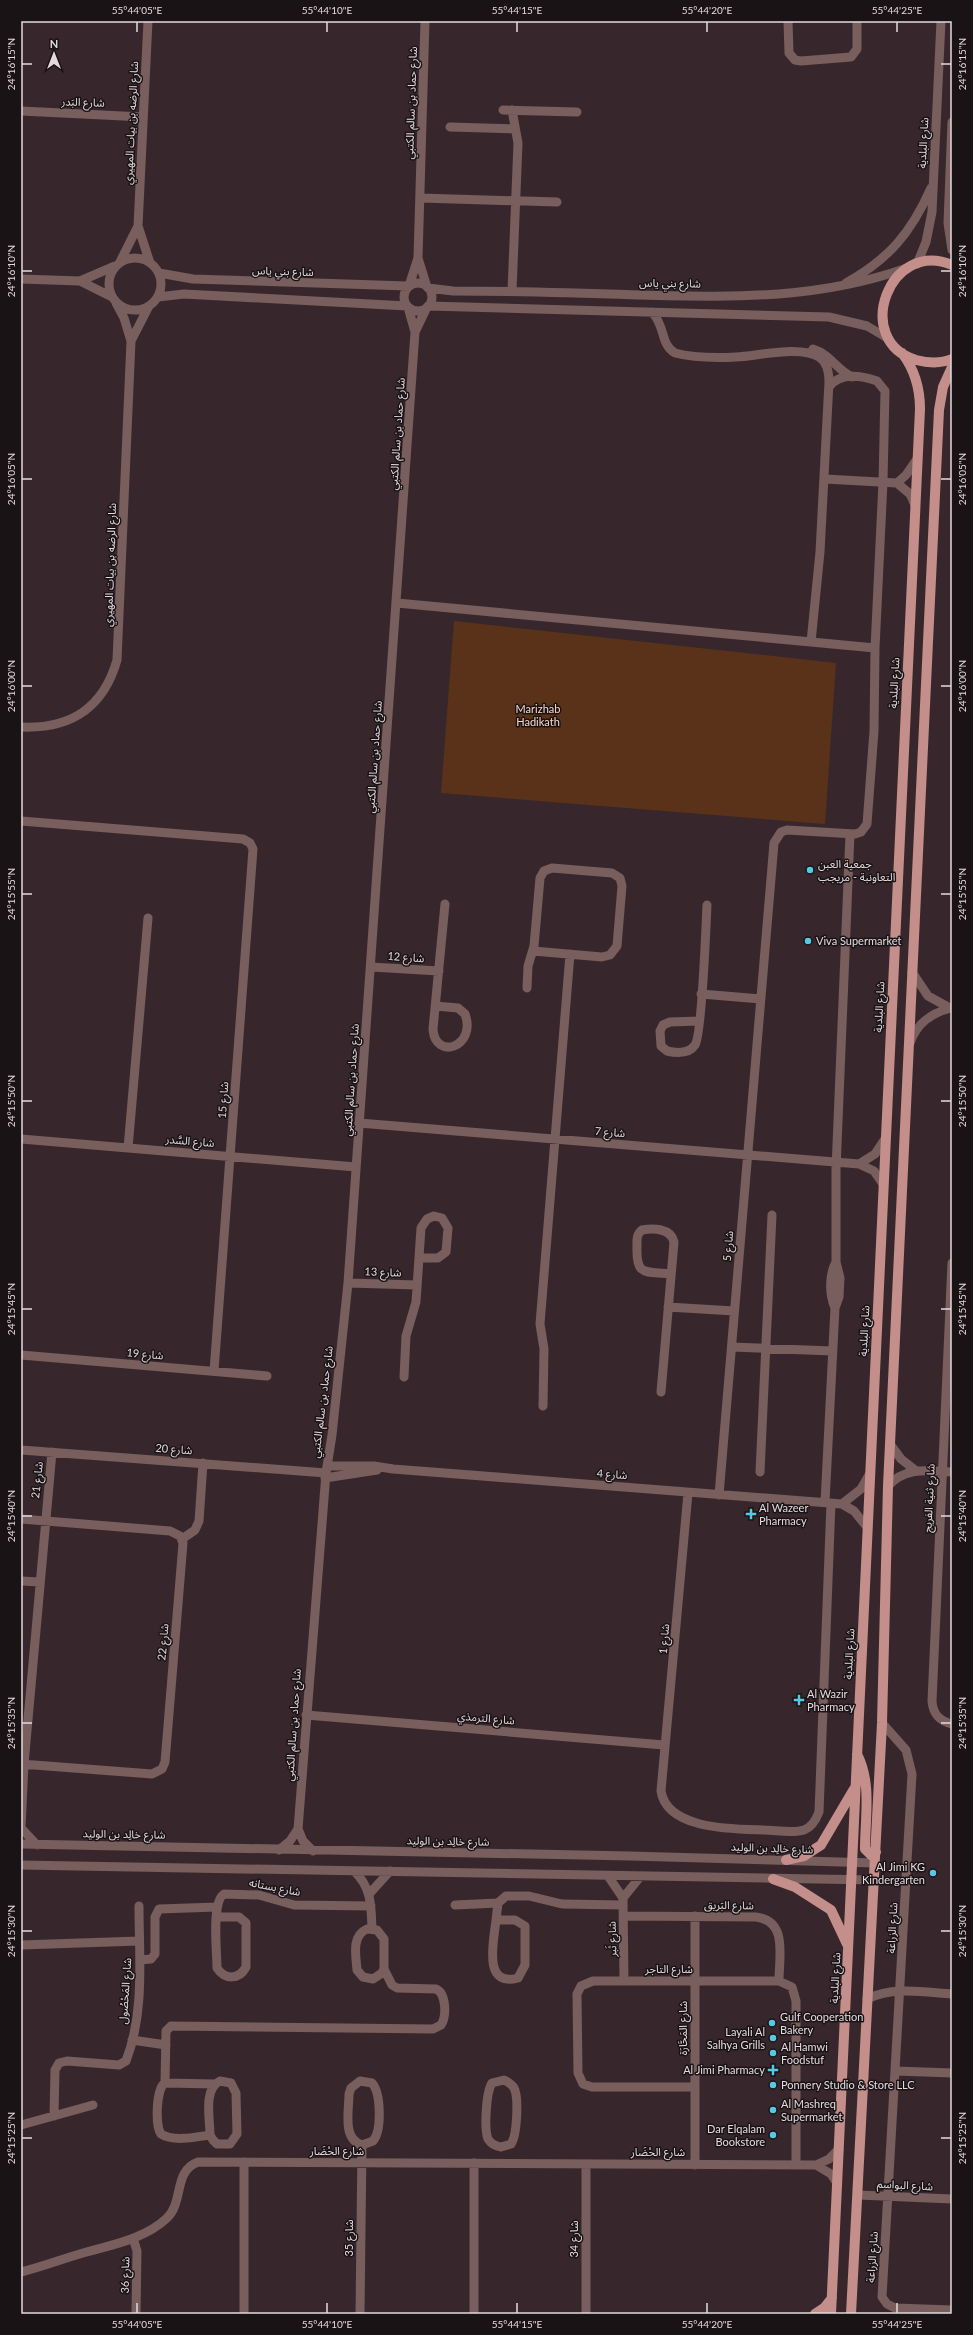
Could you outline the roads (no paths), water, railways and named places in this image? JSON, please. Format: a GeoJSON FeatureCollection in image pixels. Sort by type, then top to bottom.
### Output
{"type":"FeatureCollection","features":[{"type":"Feature","properties":{"kind":"main road"},"geometry":{"type":"LineString","coordinates":[[952,265],[938,261],[913,266],[891,283],[884,300],[882,317],[890,340],[902,353],[924,362],[936,363],[952,359]]}},
{"type":"Feature","properties":{"kind":"main road","name":"شارع البلدية"},"geometry":{"type":"LineString","coordinates":[[831,2314],[920,397],[918,385],[909,362],[902,353]]}},
{"type":"Feature","properties":{"kind":"main road"},"geometry":{"type":"LineString","coordinates":[[851,2314],[882,1723],[888,1486],[939,410],[943,387],[952,367]]}},
{"type":"Feature","properties":{"kind":"main road"},"geometry":{"type":"LineString","coordinates":[[856,1752],[866,1778],[865,1849],[868,1854],[874,1854],[876,1852]]}},
{"type":"Feature","properties":{"kind":"main road"},"geometry":{"type":"LineString","coordinates":[[786,1860],[804,1856],[821,1845],[855,1787]]}},
{"type":"Feature","properties":{"kind":"main road"},"geometry":{"type":"LineString","coordinates":[[773,1879],[795,1887],[831,1910],[838,1921],[849,1947]]}},
{"type":"Feature","properties":{"kind":"main road"},"geometry":{"type":"LineString","coordinates":[[815,2314],[824,2308],[832,2298]]}},
{"type":"Feature","properties":{"kind":"street","name":"شارع الرضه بن بيات المهيري"},"geometry":{"type":"LineString","coordinates":[[148,21],[138,226],[150,263]]}},
{"type":"Feature","properties":{"kind":"street","name":"شارع حماد بن سالم الكتبي"},"geometry":{"type":"LineString","coordinates":[[408,286],[418,258],[425,21]]}},
{"type":"Feature","properties":{"kind":"street"},"geometry":{"type":"LineString","coordinates":[[788,21],[789,53],[795,60],[801,61],[851,57],[857,49],[857,21]]}},
{"type":"Feature","properties":{"kind":"street","name":"شارع البلدية"},"geometry":{"type":"LineString","coordinates":[[913,266],[930,230],[934,183],[941,21]]}},
{"type":"Feature","properties":{"kind":"street"},"geometry":{"type":"LineString","coordinates":[[512,291],[518,142],[515,129],[507,110],[577,112]]}},
{"type":"Feature","properties":{"kind":"street","name":"شارع البَدر"},"geometry":{"type":"LineString","coordinates":[[21,111],[143,116]]}},
{"type":"Feature","properties":{"kind":"street"},"geometry":{"type":"LineString","coordinates":[[952,122],[948,223],[952,250]]}},
{"type":"Feature","properties":{"kind":"street"},"geometry":{"type":"LineString","coordinates":[[450,127],[515,129]]}},
{"type":"Feature","properties":{"kind":"street"},"geometry":{"type":"LineString","coordinates":[[837,288],[877,264],[899,243],[920,212],[934,183]]}},
{"type":"Feature","properties":{"kind":"street"},"geometry":{"type":"LineString","coordinates":[[420,198],[557,202]]}},
{"type":"Feature","properties":{"kind":"street","name":"شارع الرضه بن بيات المهيري"},"geometry":{"type":"LineString","coordinates":[[117,264],[138,226]]}},
{"type":"Feature","properties":{"kind":"street"},"geometry":{"type":"LineString","coordinates":[[21,279],[80,281],[117,264],[139,258],[150,263],[159,273],[161,285],[158,297],[149,306],[135,310],[122,307],[114,300],[80,281]]}},
{"type":"Feature","properties":{"kind":"street","name":"شارع حماد بن سالم الكتبي"},"geometry":{"type":"LineString","coordinates":[[418,258],[428,287]]}},
{"type":"Feature","properties":{"kind":"street"},"geometry":{"type":"LineString","coordinates":[[114,300],[109,278],[117,264]]}},
{"type":"Feature","properties":{"kind":"street","name":"شارع بني ياس"},"geometry":{"type":"LineString","coordinates":[[428,287],[454,291],[512,291],[720,297],[781,295],[837,288],[913,266]]}},
{"type":"Feature","properties":{"kind":"street","name":"شارع بني ياس"},"geometry":{"type":"LineString","coordinates":[[159,273],[193,280],[408,286]]}},
{"type":"Feature","properties":{"kind":"street"},"geometry":{"type":"LineString","coordinates":[[408,307],[404,298],[408,286],[418,283],[428,287],[432,297],[427,307]]}},
{"type":"Feature","properties":{"kind":"street"},"geometry":{"type":"LineString","coordinates":[[158,297],[184,294],[408,307],[415,311],[427,307],[676,312],[840,318],[867,326],[890,340]]}},
{"type":"Feature","properties":{"kind":"street","name":"شارع الرضه بن بيات المهيري"},"geometry":{"type":"LineString","coordinates":[[21,727],[52,727],[77,716],[98,699],[114,671],[118,650],[131,341],[124,318],[114,300]]}},
{"type":"Feature","properties":{"kind":"street","name":"شارع الرضه بن بيات المهيري"},"geometry":{"type":"LineString","coordinates":[[131,341],[149,306]]}},
{"type":"Feature","properties":{"kind":"street","name":"شارع حماد بن سالم الكتبي"},"geometry":{"type":"LineString","coordinates":[[298,1829],[326,1472],[332,1435],[348,1283],[371,967],[415,332],[408,307]]}},
{"type":"Feature","properties":{"kind":"street","name":"شارع حماد بن سالم الكتبي"},"geometry":{"type":"LineString","coordinates":[[415,332],[427,307]]}},
{"type":"Feature","properties":{"kind":"street"},"geometry":{"type":"LineString","coordinates":[[652,312],[659,320],[664,330],[667,347],[675,353],[686,356],[734,357],[791,352],[808,353],[823,360],[828,371],[829,387],[825,479],[811,642]]}},
{"type":"Feature","properties":{"kind":"street"},"geometry":{"type":"LineString","coordinates":[[664,330],[668,320],[676,312]]}},
{"type":"Feature","properties":{"kind":"street"},"geometry":{"type":"LineString","coordinates":[[791,352],[802,348],[820,351],[829,357],[843,372],[852,377]]}},
{"type":"Feature","properties":{"kind":"street"},"geometry":{"type":"LineString","coordinates":[[828,1503],[832,1351],[835,1308],[839,1297],[840,1278],[836,1262],[837,1162],[850,834],[861,832],[867,824],[874,731],[875,648],[883,482],[885,391],[877,381],[852,377],[841,377],[829,387]]}},
{"type":"Feature","properties":{"kind":"street"},"geometry":{"type":"LineString","coordinates":[[897,483],[906,475],[917,459]]}},
{"type":"Feature","properties":{"kind":"street"},"geometry":{"type":"LineString","coordinates":[[825,479],[897,483],[910,494],[915,504]]}},
{"type":"Feature","properties":{"kind":"street"},"geometry":{"type":"LineString","coordinates":[[397,603],[875,648]]}},
{"type":"Feature","properties":{"kind":"street","name":"شارع 15"},"geometry":{"type":"LineString","coordinates":[[21,821],[240,839],[250,843],[254,853],[214,1371]]}},
{"type":"Feature","properties":{"kind":"street","name":"شارع 5"},"geometry":{"type":"LineString","coordinates":[[719,1495],[774,843],[776,837],[787,830],[793,829],[850,834]]}},
{"type":"Feature","properties":{"kind":"street"},"geometry":{"type":"LineString","coordinates":[[527,988],[528,966],[533,951],[540,878],[544,871],[552,868],[615,874],[620,878],[622,886],[615,950],[606,957],[533,951]]}},
{"type":"Feature","properties":{"kind":"street"},"geometry":{"type":"LineString","coordinates":[[436,1006],[458,1008],[465,1014],[464,1041],[457,1046],[445,1046],[435,1038],[433,1029],[445,904]]}},
{"type":"Feature","properties":{"kind":"street"},"geometry":{"type":"LineString","coordinates":[[699,1021],[670,1022],[663,1025],[660,1031],[661,1046],[670,1052],[690,1050],[698,1039],[707,905]]}},
{"type":"Feature","properties":{"kind":"street"},"geometry":{"type":"LineString","coordinates":[[128,1148],[148,918]]}},
{"type":"Feature","properties":{"kind":"street"},"geometry":{"type":"LineString","coordinates":[[543,1406],[544,1349],[540,1324],[570,954]]}},
{"type":"Feature","properties":{"kind":"street","name":"شارع 12"},"geometry":{"type":"LineString","coordinates":[[371,967],[439,971]]}},
{"type":"Feature","properties":{"kind":"street"},"geometry":{"type":"LineString","coordinates":[[912,972],[928,996],[951,1008]]}},
{"type":"Feature","properties":{"kind":"street"},"geometry":{"type":"LineString","coordinates":[[701,994],[761,999]]}},
{"type":"Feature","properties":{"kind":"street"},"geometry":{"type":"LineString","coordinates":[[909,1046],[916,1030],[926,1019],[951,1008]]}},
{"type":"Feature","properties":{"kind":"street","name":"شارع 7"},"geometry":{"type":"LineString","coordinates":[[359,1123],[859,1164]]}},
{"type":"Feature","properties":{"kind":"street","name":"شارع السَّدر"},"geometry":{"type":"LineString","coordinates":[[21,1139],[356,1167]]}},
{"type":"Feature","properties":{"kind":"street"},"geometry":{"type":"LineString","coordinates":[[859,1164],[875,1154],[885,1139]]}},
{"type":"Feature","properties":{"kind":"street"},"geometry":{"type":"LineString","coordinates":[[859,1164],[874,1171],[883,1184]]}},
{"type":"Feature","properties":{"kind":"street"},"geometry":{"type":"LineString","coordinates":[[760,1472],[772,1215]]}},
{"type":"Feature","properties":{"kind":"street"},"geometry":{"type":"LineString","coordinates":[[404,1377],[406,1336],[415,1308],[419,1258],[422,1225],[430,1217],[442,1218],[448,1228],[446,1252],[438,1258],[419,1258]]}},
{"type":"Feature","properties":{"kind":"street"},"geometry":{"type":"LineString","coordinates":[[661,1392],[674,1242],[671,1235],[665,1230],[642,1230],[637,1237],[637,1262],[639,1268],[644,1271],[671,1274]]}},
{"type":"Feature","properties":{"kind":"street","name":"شارع ثنية الفريج"},"geometry":{"type":"LineString","coordinates":[[952,1264],[932,1700],[933,1708],[937,1717],[944,1722],[952,1724]]}},
{"type":"Feature","properties":{"kind":"street","name":"شارع 13"},"geometry":{"type":"LineString","coordinates":[[348,1283],[417,1285]]}},
{"type":"Feature","properties":{"kind":"street"},"geometry":{"type":"LineString","coordinates":[[668,1307],[734,1311]]}},
{"type":"Feature","properties":{"kind":"street"},"geometry":{"type":"LineString","coordinates":[[732,1347],[832,1351]]}},
{"type":"Feature","properties":{"kind":"street","name":"شارع 19"},"geometry":{"type":"LineString","coordinates":[[21,1355],[267,1376]]}},
{"type":"Feature","properties":{"kind":"street"},"geometry":{"type":"LineString","coordinates":[[890,1444],[900,1459],[915,1470]]}},
{"type":"Feature","properties":{"kind":"street","name":"شارع 20"},"geometry":{"type":"LineString","coordinates":[[21,1450],[326,1472]]}},
{"type":"Feature","properties":{"kind":"street","name":"شارع 21"},"geometry":{"type":"LineString","coordinates":[[21,1828],[22,1764],[26,1702],[40,1582],[52,1452]]}},
{"type":"Feature","properties":{"kind":"street"},"geometry":{"type":"LineString","coordinates":[[21,1519],[170,1531],[178,1534],[182,1539],[195,1530],[199,1521],[203,1463]]}},
{"type":"Feature","properties":{"kind":"street","name":"شارع 4"},"geometry":{"type":"LineString","coordinates":[[326,1472],[380,1468],[842,1504]]}},
{"type":"Feature","properties":{"kind":"street"},"geometry":{"type":"LineString","coordinates":[[888,1486],[900,1475],[915,1470],[952,1472]]}},
{"type":"Feature","properties":{"kind":"street"},"geometry":{"type":"LineString","coordinates":[[867,1526],[859,1516],[842,1504],[855,1495],[869,1475]]}},
{"type":"Feature","properties":{"kind":"street","name":"شارع 1"},"geometry":{"type":"LineString","coordinates":[[688,1493],[672,1682],[660,1787],[663,1798],[670,1808],[696,1823],[711,1828],[797,1831],[804,1830],[816,1820],[818,1812],[823,1738],[828,1503]]}},
{"type":"Feature","properties":{"kind":"street","name":"شارع 22"},"geometry":{"type":"LineString","coordinates":[[22,1764],[152,1774],[162,1769],[165,1762],[182,1539]]}},
{"type":"Feature","properties":{"kind":"street"},"geometry":{"type":"LineString","coordinates":[[21,1581],[40,1582]]}},
{"type":"Feature","properties":{"kind":"street","name":"شارع الترمذي"},"geometry":{"type":"LineString","coordinates":[[306,1715],[664,1745]]}},
{"type":"Feature","properties":{"kind":"street","name":"شارع الزراعة"},"geometry":{"type":"LineString","coordinates":[[882,1723],[906,1750],[911,1769],[896,2071],[882,2293],[884,2301],[895,2308],[952,2310]]}},
{"type":"Feature","properties":{"kind":"street"},"geometry":{"type":"LineString","coordinates":[[21,1828],[37,1844]]}},
{"type":"Feature","properties":{"kind":"street"},"geometry":{"type":"LineString","coordinates":[[279,1850],[290,1841],[298,1829]]}},
{"type":"Feature","properties":{"kind":"street"},"geometry":{"type":"LineString","coordinates":[[298,1829],[303,1841],[313,1851]]}},
{"type":"Feature","properties":{"kind":"street","name":"شارع خالِد بن الوليد"},"geometry":{"type":"LineString","coordinates":[[21,1844],[875,1863]]}},
{"type":"Feature","properties":{"kind":"street"},"geometry":{"type":"LineString","coordinates":[[21,1866],[874,1880]]}},
{"type":"Feature","properties":{"kind":"street"},"geometry":{"type":"LineString","coordinates":[[354,1871],[364,1881],[370,1893],[372,1929]]}},
{"type":"Feature","properties":{"kind":"street"},"geometry":{"type":"LineString","coordinates":[[370,1893],[390,1871]]}},
{"type":"Feature","properties":{"kind":"street"},"geometry":{"type":"LineString","coordinates":[[608,1876],[623,1902]]}},
{"type":"Feature","properties":{"kind":"street"},"geometry":{"type":"LineString","coordinates":[[623,1902],[640,1877]]}},
{"type":"Feature","properties":{"kind":"street","name":"شارع بستانه"},"geometry":{"type":"LineString","coordinates":[[216,1912],[218,1899],[227,1893],[260,1894],[294,1905],[371,1906]]}},
{"type":"Feature","properties":{"kind":"street"},"geometry":{"type":"LineString","coordinates":[[455,1905],[498,1903],[506,1896],[524,1895],[562,1904],[623,1902]]}},
{"type":"Feature","properties":{"kind":"street","name":"شارع ثَبر"},"geometry":{"type":"LineString","coordinates":[[623,1902],[624,1981]]}},
{"type":"Feature","properties":{"kind":"street"},"geometry":{"type":"LineString","coordinates":[[496,1920],[515,1920],[525,1926],[525,1966],[518,1978],[508,1980],[501,1978],[493,1967],[496,1920],[498,1903]]}},
{"type":"Feature","properties":{"kind":"street"},"geometry":{"type":"LineString","coordinates":[[139,1906],[139,1941]]}},
{"type":"Feature","properties":{"kind":"street"},"geometry":{"type":"LineString","coordinates":[[140,1960],[151,1959],[155,1954],[155,1917],[159,1910],[216,1912],[239,1917],[246,1923],[246,1967],[244,1972],[235,1977],[224,1976],[217,1968],[216,1912]]}},
{"type":"Feature","properties":{"kind":"street","name":"شارع البَريق"},"geometry":{"type":"LineString","coordinates":[[623,1916],[756,1917],[770,1920],[775,1924],[779,1936],[779,1981]]}},
{"type":"Feature","properties":{"kind":"street","name":"شارع المَحَّارَة"},"geometry":{"type":"LineString","coordinates":[[695,1916],[695,2165]]}},
{"type":"Feature","properties":{"kind":"street"},"geometry":{"type":"LineString","coordinates":[[210,2134],[193,2137],[168,2136],[161,2134],[158,2127],[158,2091],[165,2083],[166,2029],[171,2026],[433,2029],[441,2025],[444,2010],[443,1995],[440,1991],[436,1989],[397,1988],[392,1985],[384,1969],[384,1939],[381,1934],[372,1929],[362,1932],[356,1940],[357,1970],[368,1979],[378,1977],[384,1969]]}},
{"type":"Feature","properties":{"kind":"street","name":"شارع المَحْصُول"},"geometry":{"type":"LineString","coordinates":[[21,1945],[139,1941],[139,2000],[132,2040],[126,2061],[122,2064],[67,2061],[59,2063],[55,2070],[54,2116]]}},
{"type":"Feature","properties":{"kind":"street","name":"شارع التاجر"},"geometry":{"type":"LineString","coordinates":[[695,2087],[592,2087],[580,2081],[578,2073],[578,1990],[589,1981],[779,1981]]}},
{"type":"Feature","properties":{"kind":"street"},"geometry":{"type":"LineString","coordinates":[[779,1981],[792,1987],[795,1995],[796,2165]]}},
{"type":"Feature","properties":{"kind":"street"},"geometry":{"type":"LineString","coordinates":[[867,1999],[884,1992],[900,1990],[952,1994]]}},
{"type":"Feature","properties":{"kind":"street"},"geometry":{"type":"LineString","coordinates":[[132,2040],[166,2045]]}},
{"type":"Feature","properties":{"kind":"street"},"geometry":{"type":"LineString","coordinates":[[896,2071],[952,2073]]}},
{"type":"Feature","properties":{"kind":"street"},"geometry":{"type":"LineString","coordinates":[[504,2080],[510,2083],[516,2094],[515,2134],[511,2144],[501,2147],[492,2144],[487,2136],[487,2094],[492,2084],[504,2080]]}},
{"type":"Feature","properties":{"kind":"street"},"geometry":{"type":"LineString","coordinates":[[165,2083],[215,2084],[226,2081],[235,2088],[237,2134],[230,2144],[217,2144],[210,2134],[210,2094],[215,2084]]}},
{"type":"Feature","properties":{"kind":"street"},"geometry":{"type":"LineString","coordinates":[[366,2081],[376,2088],[378,2093],[378,2132],[373,2141],[362,2145],[354,2142],[349,2133],[349,2094],[355,2084],[366,2081]]}},
{"type":"Feature","properties":{"kind":"street"},"geometry":{"type":"LineString","coordinates":[[21,2125],[93,2105]]}},
{"type":"Feature","properties":{"kind":"street"},"geometry":{"type":"LineString","coordinates":[[222,2162],[223,2145]]}},
{"type":"Feature","properties":{"kind":"street","name":"شارع 35"},"geometry":{"type":"LineString","coordinates":[[360,2314],[362,2145]]}},
{"type":"Feature","properties":{"kind":"street"},"geometry":{"type":"LineString","coordinates":[[500,2164],[501,2147]]}},
{"type":"Feature","properties":{"kind":"street"},"geometry":{"type":"LineString","coordinates":[[816,2165],[829,2159],[839,2149]]}},
{"type":"Feature","properties":{"kind":"street","name":"شارع الحْضَار"},"geometry":{"type":"LineString","coordinates":[[21,2272],[133,2238],[153,2228],[171,2214],[184,2174],[190,2166],[198,2162],[816,2165]]}},
{"type":"Feature","properties":{"kind":"street"},"geometry":{"type":"LineString","coordinates":[[244,2162],[244,2314]]}},
{"type":"Feature","properties":{"kind":"street"},"geometry":{"type":"LineString","coordinates":[[474,2163],[474,2314]]}},
{"type":"Feature","properties":{"kind":"street","name":"شارع 34"},"geometry":{"type":"LineString","coordinates":[[586,2164],[586,2314]]}},
{"type":"Feature","properties":{"kind":"street"},"geometry":{"type":"LineString","coordinates":[[816,2165],[831,2174],[837,2183]]}},
{"type":"Feature","properties":{"kind":"street","name":"شارع البواسم"},"geometry":{"type":"LineString","coordinates":[[858,2195],[952,2199]]}},
{"type":"Feature","properties":{"kind":"street","name":"شارع 36"},"geometry":{"type":"LineString","coordinates":[[133,2238],[137,2251],[136,2314]]}},
{"type":"Feature","properties":{"kind":"place","name":"جمعية العبن التعاونبة - مريجب"},"geometry":{"type":"Point","coordinates":[810,870]}},
{"type":"Feature","properties":{"kind":"place","name":"Viva Supermarket"},"geometry":{"type":"Point","coordinates":[808,941]}},
{"type":"Feature","properties":{"kind":"place","name":"Al Wazeer Pharmacy"},"geometry":{"type":"Point","coordinates":[751,1514]}},
{"type":"Feature","properties":{"kind":"place","name":"Al Wazir Pharmacy"},"geometry":{"type":"Point","coordinates":[799,1700]}},
{"type":"Feature","properties":{"kind":"place","name":"Al Jimi KG Kindergarten"},"geometry":{"type":"Point","coordinates":[933,1873]}},
{"type":"Feature","properties":{"kind":"place","name":"Gulf Cooperation Bakery"},"geometry":{"type":"Point","coordinates":[772,2023]}},
{"type":"Feature","properties":{"kind":"place","name":"Layali Al Salhya Grills"},"geometry":{"type":"Point","coordinates":[773,2038]}},
{"type":"Feature","properties":{"kind":"place","name":"Al Hamwi Foodstuf"},"geometry":{"type":"Point","coordinates":[773,2053]}},
{"type":"Feature","properties":{"kind":"place","name":"Al Jimi Pharmacy"},"geometry":{"type":"Point","coordinates":[773,2070]}},
{"type":"Feature","properties":{"kind":"place","name":"Ponnery Studio & Store LLC"},"geometry":{"type":"Point","coordinates":[773,2085]}},
{"type":"Feature","properties":{"kind":"place","name":"Al Mashreq Supermarket"},"geometry":{"type":"Point","coordinates":[773,2110]}},
{"type":"Feature","properties":{"kind":"place","name":"Dar Elqalam Bookstore"},"geometry":{"type":"Point","coordinates":[773,2135]}},
{"type":"Feature","properties":{"kind":"park label","name":"Marizhab Hadikath"},"geometry":{"type":"Point","coordinates":[538,715]}}]}
